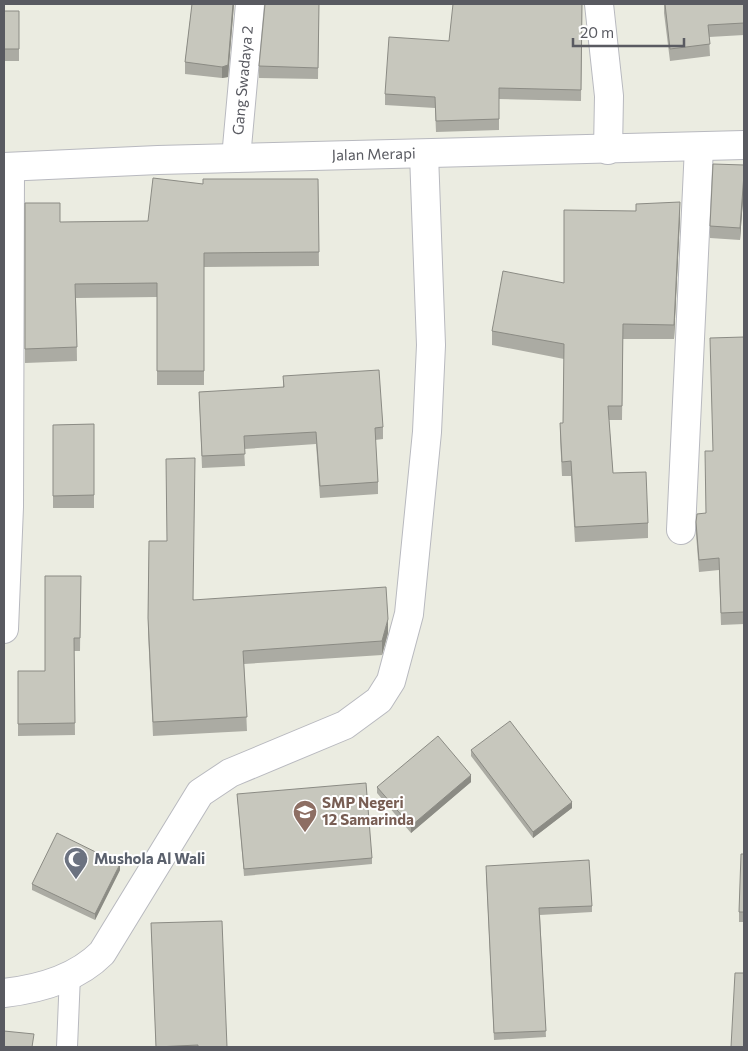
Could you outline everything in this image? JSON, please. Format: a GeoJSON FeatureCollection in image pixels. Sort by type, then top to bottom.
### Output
{"type":"FeatureCollection","features":[{"type":"Feature","properties":{"kind":"street","name":"Gang Swadaya 2"},"geometry":{"type":"LineString","coordinates":[[236,158],[250,4]]}},
{"type":"Feature","properties":{"kind":"street"},"geometry":{"type":"LineString","coordinates":[[599,4],[609,96],[608,150]]}},
{"type":"Feature","properties":{"kind":"street","name":"Jalan Merapi"},"geometry":{"type":"LineString","coordinates":[[7,167],[236,158],[699,148],[744,145]]}},
{"type":"Feature","properties":{"kind":"street"},"geometry":{"type":"LineString","coordinates":[[681,530],[699,148]]}},
{"type":"Feature","properties":{"kind":"street"},"geometry":{"type":"LineString","coordinates":[[4,993],[42,986],[70,975],[90,964],[110,942],[200,793],[230,773],[345,726],[379,700],[391,681],[409,614],[426,432],[431,344],[424,154]]}},
{"type":"Feature","properties":{"kind":"street"},"geometry":{"type":"LineString","coordinates":[[4,629],[9,507],[7,167]]}},
{"type":"Feature","properties":{"kind":"lane"},"geometry":{"type":"LineString","coordinates":[[67,1047],[70,975]]}},
{"type":"Feature","properties":{"kind":"building"},"geometry":{"type":"Polygon","coordinates":[[[192,4],[233,4],[228,65],[222,67],[185,62],[192,4]]]}},
{"type":"Feature","properties":{"kind":"building"},"geometry":{"type":"Polygon","coordinates":[[[265,4],[319,4],[318,68],[259,66],[265,4]]]}},
{"type":"Feature","properties":{"kind":"building"},"geometry":{"type":"Polygon","coordinates":[[[453,4],[582,4],[581,90],[499,88],[499,119],[436,121],[435,97],[385,94],[389,37],[449,41],[453,4]]]}},
{"type":"Feature","properties":{"kind":"building"},"geometry":{"type":"Polygon","coordinates":[[[665,4],[744,4],[744,23],[708,25],[710,44],[670,49],[665,4]]]}},
{"type":"Feature","properties":{"kind":"building"},"geometry":{"type":"Polygon","coordinates":[[[4,11],[19,11],[19,49],[4,49],[4,11]]]}},
{"type":"Feature","properties":{"kind":"building"},"geometry":{"type":"Polygon","coordinates":[[[713,164],[744,165],[740,228],[710,226],[713,164]]]}},
{"type":"Feature","properties":{"kind":"building"},"geometry":{"type":"Polygon","coordinates":[[[153,178],[203,184],[203,179],[318,179],[319,252],[204,253],[204,371],[157,371],[157,283],[75,284],[77,347],[25,349],[25,203],[60,203],[60,222],[148,221],[153,178]]]}},
{"type":"Feature","properties":{"kind":"building"},"geometry":{"type":"Polygon","coordinates":[[[680,202],[674,325],[623,324],[622,406],[608,406],[613,473],[646,472],[648,523],[575,527],[571,461],[562,462],[560,423],[563,423],[564,344],[492,331],[503,271],[564,283],[564,210],[636,211],[636,204],[680,202]]]}},
{"type":"Feature","properties":{"kind":"building"},"geometry":{"type":"Polygon","coordinates":[[[744,337],[744,612],[721,613],[719,558],[699,560],[696,522],[697,514],[706,513],[705,451],[713,451],[710,338],[744,337]]]}},
{"type":"Feature","properties":{"kind":"building"},"geometry":{"type":"Polygon","coordinates":[[[379,370],[383,427],[375,428],[378,482],[320,486],[316,432],[244,436],[245,454],[202,456],[199,392],[284,387],[283,376],[379,370]]]}},
{"type":"Feature","properties":{"kind":"building"},"geometry":{"type":"Polygon","coordinates":[[[94,424],[94,495],[53,496],[53,425],[94,424]]]}},
{"type":"Feature","properties":{"kind":"building"},"geometry":{"type":"Polygon","coordinates":[[[195,458],[193,600],[386,587],[388,619],[382,641],[243,651],[247,717],[153,722],[148,618],[149,541],[167,541],[166,459],[195,458]]]}},
{"type":"Feature","properties":{"kind":"building"},"geometry":{"type":"Polygon","coordinates":[[[45,576],[81,576],[80,638],[74,638],[75,723],[18,724],[18,671],[45,671],[45,576]]]}},
{"type":"Feature","properties":{"kind":"building"},"geometry":{"type":"Polygon","coordinates":[[[510,721],[572,802],[533,832],[471,750],[510,721]]]}},
{"type":"Feature","properties":{"kind":"building","name":"SMP Negeri 12 Samarinda"},"geometry":{"type":"Polygon","coordinates":[[[438,736],[471,775],[411,826],[377,787],[438,736]]]}},
{"type":"Feature","properties":{"kind":"building","name":"SMP Negeri 12 Samarinda"},"geometry":{"type":"Polygon","coordinates":[[[366,783],[372,858],[244,869],[237,794],[366,783]]]}},
{"type":"Feature","properties":{"kind":"building","name":"Mushola Al Wali"},"geometry":{"type":"Polygon","coordinates":[[[57,833],[120,864],[95,914],[32,884],[57,833]]]}},
{"type":"Feature","properties":{"kind":"building"},"geometry":{"type":"Polygon","coordinates":[[[741,854],[744,854],[744,912],[739,912],[741,854]]]}},
{"type":"Feature","properties":{"kind":"building"},"geometry":{"type":"Polygon","coordinates":[[[589,860],[592,906],[539,908],[546,1031],[494,1033],[486,866],[589,860]]]}},
{"type":"Feature","properties":{"kind":"building"},"geometry":{"type":"Polygon","coordinates":[[[222,921],[227,1047],[198,1047],[198,1045],[156,1047],[151,923],[222,921]]]}},
{"type":"Feature","properties":{"kind":"building"},"geometry":{"type":"Polygon","coordinates":[[[735,973],[744,973],[744,1047],[731,1047],[735,973]]]}},
{"type":"Feature","properties":{"kind":"building"},"geometry":{"type":"Polygon","coordinates":[[[4,1031],[34,1034],[32,1047],[4,1047],[4,1031]]]}},
{"type":"Feature","properties":{"kind":"place","name":"SMP Negeri 12 Samarinda"},"geometry":{"type":"Point","coordinates":[305,833]}},
{"type":"Feature","properties":{"kind":"place","name":"Mushola Al Wali"},"geometry":{"type":"Point","coordinates":[76,880]}}]}
